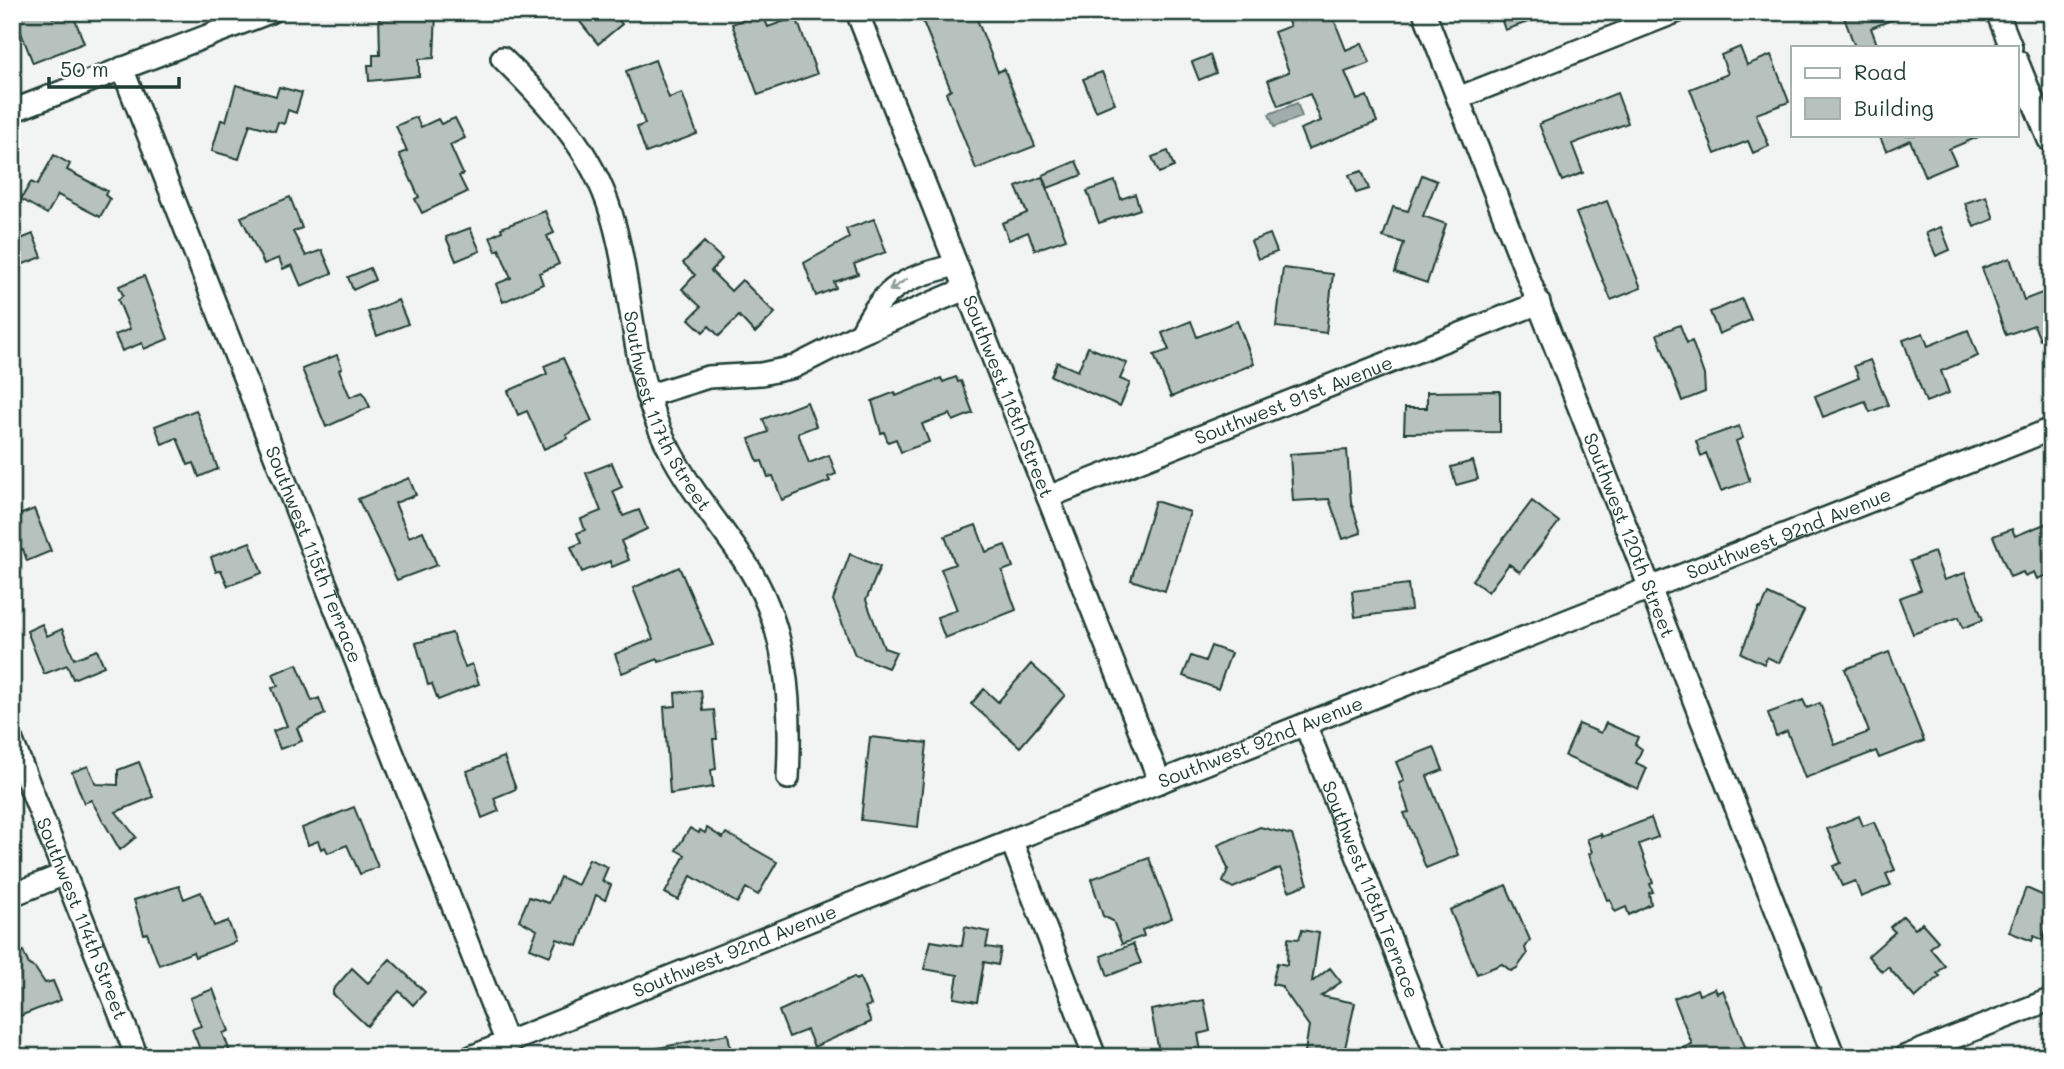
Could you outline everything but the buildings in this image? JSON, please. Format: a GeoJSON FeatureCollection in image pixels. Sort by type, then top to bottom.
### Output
{"type":"FeatureCollection","features":[{"type":"Feature","properties":{"kind":"street"},"geometry":{"type":"LineString","coordinates":[[12,111],[270,12]]}},
{"type":"Feature","properties":{"kind":"street","name":"Southwest 118th Street"},"geometry":{"type":"LineString","coordinates":[[857,12],[1160,782]]}},
{"type":"Feature","properties":{"kind":"street","name":"Southwest 120th Street"},"geometry":{"type":"LineString","coordinates":[[1424,12],[1834,1057]]}},
{"type":"Feature","properties":{"kind":"street"},"geometry":{"type":"LineString","coordinates":[[1458,98],[1676,12]]}},
{"type":"Feature","properties":{"kind":"street"},"geometry":{"type":"LineString","coordinates":[[1997,12],[2011,46]]}},
{"type":"Feature","properties":{"kind":"street","name":"Southwest 117th Street"},"geometry":{"type":"LineString","coordinates":[[502,58],[558,115],[587,159],[606,198],[616,232],[636,357],[647,396],[666,442],[703,504],[745,561],[776,627],[788,685],[788,778]]}},
{"type":"Feature","properties":{"kind":"street"},"geometry":{"type":"LineString","coordinates":[[2018,63],[2049,140]]}},
{"type":"Feature","properties":{"kind":"street","name":"Southwest 115th Terrace"},"geometry":{"type":"LineString","coordinates":[[122,68],[507,1042]]}},
{"type":"Feature","properties":{"kind":"street"},"geometry":{"type":"LineString","coordinates":[[861,333],[873,308],[893,287],[918,275],[956,265]]}},
{"type":"Feature","properties":{"kind":"street"},"geometry":{"type":"LineString","coordinates":[[647,396],[708,377],[761,374],[794,367],[861,333],[965,289]]}},
{"type":"Feature","properties":{"kind":"street","name":"Southwest 91st Avenue"},"geometry":{"type":"LineString","coordinates":[[1048,497],[1539,303]]}},
{"type":"Feature","properties":{"kind":"street","name":"Southwest 92nd Avenue"},"geometry":{"type":"LineString","coordinates":[[471,1057],[2052,429]]}},
{"type":"Feature","properties":{"kind":"street","name":"Southwest 118th Terrace"},"geometry":{"type":"LineString","coordinates":[[1305,724],[1437,1057]]}},
{"type":"Feature","properties":{"kind":"street","name":"Southwest 114th Street"},"geometry":{"type":"LineString","coordinates":[[12,741],[138,1057]]}},
{"type":"Feature","properties":{"kind":"street"},"geometry":{"type":"LineString","coordinates":[[1013,842],[1095,1057]]}},
{"type":"Feature","properties":{"kind":"street"},"geometry":{"type":"LineString","coordinates":[[12,895],[65,874]]}},
{"type":"Feature","properties":{"kind":"street"},"geometry":{"type":"LineString","coordinates":[[1904,1057],[2052,999]]}},
{"type":"Feature","properties":{"kind":"shaded area"},"geometry":{"type":"Polygon","coordinates":[[[1297,103],[1302,117],[1274,127],[1269,114],[1297,103]]]}}]}
